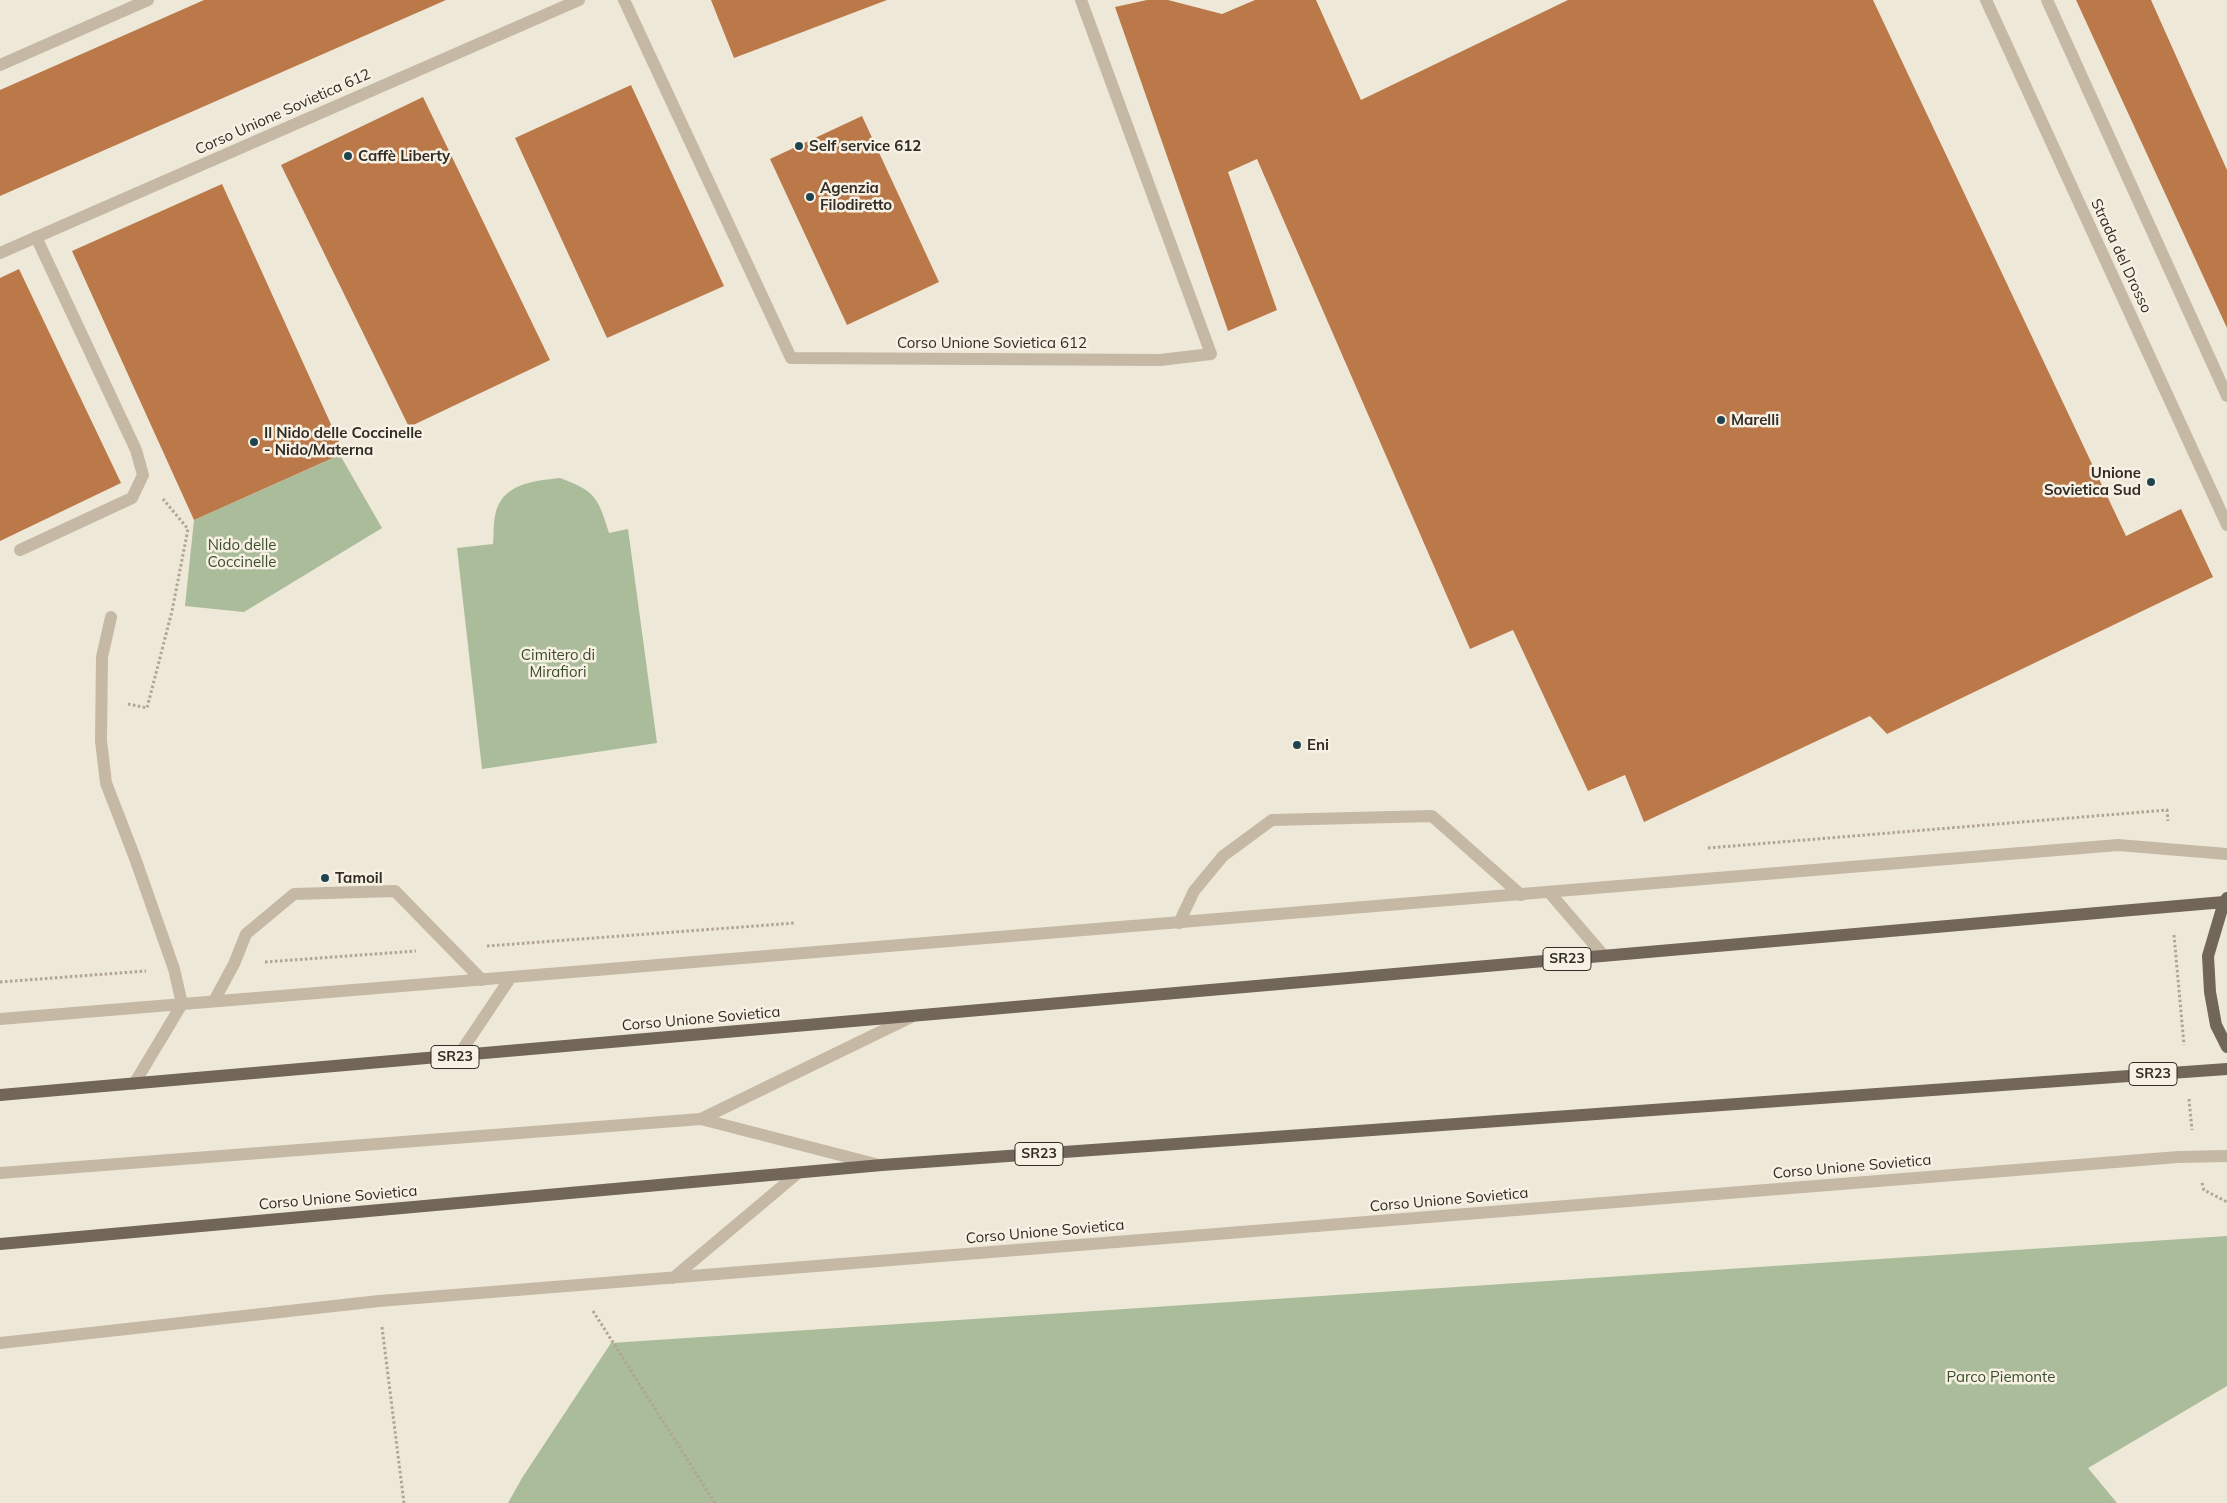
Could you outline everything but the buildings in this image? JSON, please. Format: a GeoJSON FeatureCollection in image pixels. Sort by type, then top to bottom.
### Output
{"type":"FeatureCollection","features":[{"type":"Feature","properties":{"kind":"main road","name":"Corso Unione Sovietica"},"geometry":{"type":"LineString","coordinates":[[0,1095],[911,1017],[2225,900]]}},
{"type":"Feature","properties":{"kind":"main road","name":"SR23"},"geometry":{"type":"LineString","coordinates":[[2225,900],[2208,956],[2210,992],[2216,1025],[2227,1047]]}},
{"type":"Feature","properties":{"kind":"main road","name":"Corso Unione Sovietica"},"geometry":{"type":"LineString","coordinates":[[0,1244],[882,1165],[2227,1069]]}},
{"type":"Feature","properties":{"kind":"street"},"geometry":{"type":"LineString","coordinates":[[0,65],[148,0]]}},
{"type":"Feature","properties":{"kind":"street","name":"Corso Unione Sovietica 612"},"geometry":{"type":"LineString","coordinates":[[0,253],[579,0]]}},
{"type":"Feature","properties":{"kind":"street","name":"Corso Unione Sovietica 612"},"geometry":{"type":"LineString","coordinates":[[624,0],[791,358],[1160,360],[1211,354],[1081,0]]}},
{"type":"Feature","properties":{"kind":"street","name":"Strada del Drosso"},"geometry":{"type":"LineString","coordinates":[[1986,0],[2227,525]]}},
{"type":"Feature","properties":{"kind":"street"},"geometry":{"type":"LineString","coordinates":[[2048,0],[2227,396]]}},
{"type":"Feature","properties":{"kind":"street"},"geometry":{"type":"LineString","coordinates":[[20,550],[132,498],[144,475],[136,450],[36,237]]}},
{"type":"Feature","properties":{"kind":"street"},"geometry":{"type":"LineString","coordinates":[[111,617],[102,657],[101,741],[106,784],[135,858],[174,969],[182,1004],[134,1084]]}},
{"type":"Feature","properties":{"kind":"street"},"geometry":{"type":"LineString","coordinates":[[1179,922],[1194,891],[1223,856],[1272,820],[1432,816],[1521,894]]}},
{"type":"Feature","properties":{"kind":"street"},"geometry":{"type":"LineString","coordinates":[[0,1019],[2118,846],[2227,854]]}},
{"type":"Feature","properties":{"kind":"street"},"geometry":{"type":"LineString","coordinates":[[214,1001],[234,964],[246,934],[294,894],[395,891],[482,980]]}},
{"type":"Feature","properties":{"kind":"street"},"geometry":{"type":"LineString","coordinates":[[1549,892],[1604,956]]}},
{"type":"Feature","properties":{"kind":"street"},"geometry":{"type":"LineString","coordinates":[[458,1056],[511,977]]}},
{"type":"Feature","properties":{"kind":"street"},"geometry":{"type":"LineString","coordinates":[[701,1119],[911,1017]]}},
{"type":"Feature","properties":{"kind":"street"},"geometry":{"type":"LineString","coordinates":[[0,1173],[701,1119],[882,1165]]}},
{"type":"Feature","properties":{"kind":"street","name":"Corso Unione Sovietica"},"geometry":{"type":"LineString","coordinates":[[0,1343],[379,1301],[2158,1159],[2227,1156]]}},
{"type":"Feature","properties":{"kind":"street"},"geometry":{"type":"LineString","coordinates":[[673,1278],[798,1173]]}},
{"type":"Feature","properties":{"kind":"path"},"geometry":{"type":"LineString","coordinates":[[101,699],[147,708],[172,611],[188,528],[144,475]]}},
{"type":"Feature","properties":{"kind":"path"},"geometry":{"type":"LineString","coordinates":[[1702,849],[2166,810]]}},
{"type":"Feature","properties":{"kind":"path"},"geometry":{"type":"LineString","coordinates":[[234,964],[804,923]]}},
{"type":"Feature","properties":{"kind":"path"},"geometry":{"type":"LineString","coordinates":[[0,982],[174,969]]}},
{"type":"Feature","properties":{"kind":"path"},"geometry":{"type":"LineString","coordinates":[[576,1285],[715,1503]]}},
{"type":"Feature","properties":{"kind":"path"},"geometry":{"type":"LineString","coordinates":[[379,1301],[404,1503]]}},
{"type":"Feature","properties":{"kind":"green space","name":"Nido delle Coccinelle"},"geometry":{"type":"Polygon","coordinates":[[[340,455],[382,528],[244,612],[185,606],[194,520],[340,455]]]}},
{"type":"Feature","properties":{"kind":"green space","name":"Cimitero di Mirafiori"},"geometry":{"type":"Polygon","coordinates":[[[560,478],[581,487],[594,497],[602,511],[609,533],[628,529],[657,743],[482,769],[457,548],[493,544],[494,519],[498,505],[511,490],[530,483],[560,478]]]}},
{"type":"Feature","properties":{"kind":"green space","name":"Parco Piemonte"},"geometry":{"type":"Polygon","coordinates":[[[2227,1236],[2227,1386],[2088,1468],[2117,1503],[508,1503],[522,1478],[611,1343],[2227,1236]]]}},
{"type":"Feature","properties":{"kind":"place","name":"Self service 612"},"geometry":{"type":"Point","coordinates":[799,146]}},
{"type":"Feature","properties":{"kind":"place","name":"Caffè Liberty"},"geometry":{"type":"Point","coordinates":[348,156]}},
{"type":"Feature","properties":{"kind":"place","name":"Agenzia Filodiretto"},"geometry":{"type":"Point","coordinates":[810,197]}},
{"type":"Feature","properties":{"kind":"place","name":"Marelli"},"geometry":{"type":"Point","coordinates":[1721,420]}},
{"type":"Feature","properties":{"kind":"place","name":"Il Nido delle Coccinelle - Nido/Materna"},"geometry":{"type":"Point","coordinates":[254,442]}},
{"type":"Feature","properties":{"kind":"place","name":"Unione Sovietica Sud"},"geometry":{"type":"Point","coordinates":[2151,482]}},
{"type":"Feature","properties":{"kind":"place","name":"Eni"},"geometry":{"type":"Point","coordinates":[1297,745]}},
{"type":"Feature","properties":{"kind":"place","name":"Tamoil"},"geometry":{"type":"Point","coordinates":[325,878]}}]}
